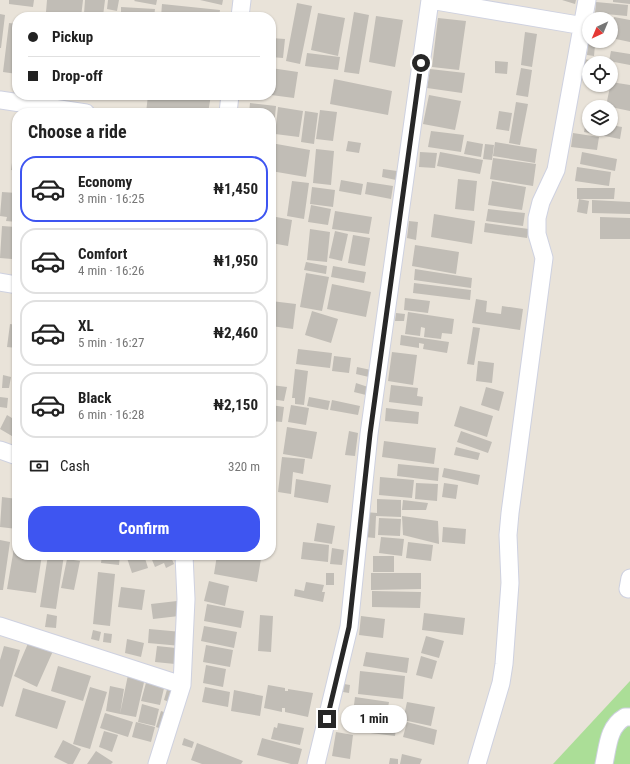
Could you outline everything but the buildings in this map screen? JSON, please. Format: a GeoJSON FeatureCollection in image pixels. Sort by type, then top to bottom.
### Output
{"type":"FeatureCollection","features":[{"type":"Feature","properties":{"kind":"street"},"geometry":{"type":"LineString","coordinates":[[241,12],[242,0]]}},
{"type":"Feature","properties":{"kind":"street"},"geometry":{"type":"LineString","coordinates":[[316,764],[349,627],[370,434],[430,0],[582,26]]}},
{"type":"Feature","properties":{"kind":"street"},"geometry":{"type":"LineString","coordinates":[[586,12],[587,0]]}},
{"type":"Feature","properties":{"kind":"street"},"geometry":{"type":"LineString","coordinates":[[477,764],[501,683],[504,664],[510,583],[508,535],[510,514],[544,258],[537,234],[537,218],[540,202],[556,170],[582,36]]}},
{"type":"Feature","properties":{"kind":"street"},"geometry":{"type":"LineString","coordinates":[[0,100],[53,108]]}},
{"type":"Feature","properties":{"kind":"street"},"geometry":{"type":"LineString","coordinates":[[0,282],[12,284]]}},
{"type":"Feature","properties":{"kind":"street"},"geometry":{"type":"LineString","coordinates":[[0,450],[12,454]]}},
{"type":"Feature","properties":{"kind":"street"},"geometry":{"type":"LineString","coordinates":[[157,764],[182,685],[186,599],[184,560]]}},
{"type":"Feature","properties":{"kind":"street"},"geometry":{"type":"LineString","coordinates":[[0,626],[182,685]]}},
{"type":"Feature","properties":{"kind":"street"},"geometry":{"type":"LineString","coordinates":[[604,764],[611,733],[617,722],[625,716],[630,717]]}},
{"type":"Feature","properties":{"kind":"green space"},"geometry":{"type":"Polygon","coordinates":[[[630,681],[630,764],[553,764],[630,681]]]}},
{"type":"Feature","properties":{"kind":"route"},"geometry":{"type":"LineString","coordinates":[[327,719],[349,627],[372,412],[421,63]]}}]}
